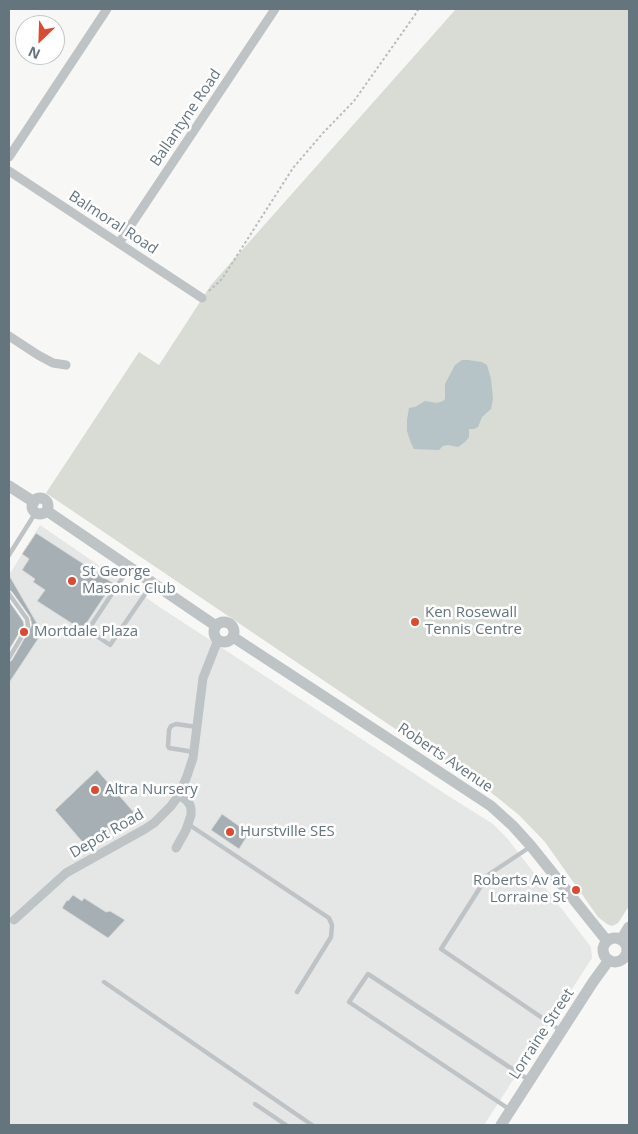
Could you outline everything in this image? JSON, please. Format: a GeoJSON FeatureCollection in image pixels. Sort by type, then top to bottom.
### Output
{"type":"FeatureCollection","features":[{"type":"Feature","properties":{"kind":"street"},"geometry":{"type":"LineString","coordinates":[[9,157],[107,9]]}},
{"type":"Feature","properties":{"kind":"street","name":"Ballantyne Road"},"geometry":{"type":"LineString","coordinates":[[120,243],[275,9]]}},
{"type":"Feature","properties":{"kind":"street","name":"Balmoral Road"},"geometry":{"type":"LineString","coordinates":[[9,170],[202,298]]}},
{"type":"Feature","properties":{"kind":"street"},"geometry":{"type":"LineString","coordinates":[[9,336],[53,363],[66,365]]}},
{"type":"Feature","properties":{"kind":"street","name":"Roberts Avenue"},"geometry":{"type":"LineString","coordinates":[[9,486],[216,626],[222,622],[231,625],[234,631],[233,637],[491,806],[531,846],[607,941]]}},
{"type":"Feature","properties":{"kind":"street"},"geometry":{"type":"LineString","coordinates":[[216,626],[214,632],[218,640],[225,642],[233,637]]}},
{"type":"Feature","properties":{"kind":"street","name":"Depot Road"},"geometry":{"type":"LineString","coordinates":[[14,920],[66,873],[154,823],[171,806],[179,795],[190,768],[194,752],[203,678],[218,640]]}},
{"type":"Feature","properties":{"kind":"street"},"geometry":{"type":"LineString","coordinates":[[176,848],[188,824],[191,809],[187,801],[179,795]]}},
{"type":"Feature","properties":{"kind":"street"},"geometry":{"type":"LineString","coordinates":[[621,940],[629,927]]}},
{"type":"Feature","properties":{"kind":"street"},"geometry":{"type":"LineString","coordinates":[[614,938],[621,940],[627,948],[626,960],[609,960],[604,954],[604,947],[607,941],[614,938]]}},
{"type":"Feature","properties":{"kind":"street","name":"Lorraine Street"},"geometry":{"type":"LineString","coordinates":[[501,1125],[609,960]]}},
{"type":"Feature","properties":{"kind":"lane"},"geometry":{"type":"LineString","coordinates":[[9,554],[39,508]]}},
{"type":"Feature","properties":{"kind":"lane"},"geometry":{"type":"LineString","coordinates":[[130,567],[88,630],[110,645],[153,583]]}},
{"type":"Feature","properties":{"kind":"lane"},"geometry":{"type":"LineString","coordinates":[[9,594],[27,619],[28,626],[9,658]]}},
{"type":"Feature","properties":{"kind":"lane"},"geometry":{"type":"LineString","coordinates":[[194,752],[169,748],[169,730],[171,726],[176,724],[197,727]]}},
{"type":"Feature","properties":{"kind":"lane"},"geometry":{"type":"LineString","coordinates":[[188,824],[329,918],[332,925],[331,936],[297,992]]}},
{"type":"Feature","properties":{"kind":"lane"},"geometry":{"type":"LineString","coordinates":[[531,846],[488,875],[441,949],[562,1030]]}},
{"type":"Feature","properties":{"kind":"lane"},"geometry":{"type":"LineString","coordinates":[[510,1110],[350,1002],[368,974],[530,1080]]}},
{"type":"Feature","properties":{"kind":"lane"},"geometry":{"type":"LineString","coordinates":[[104,982],[312,1125]]}},
{"type":"Feature","properties":{"kind":"lane"},"geometry":{"type":"LineString","coordinates":[[255,1104],[286,1125]]}},
{"type":"Feature","properties":{"kind":"path"},"geometry":{"type":"LineString","coordinates":[[202,298],[222,279],[293,168],[354,101],[418,9]]}},
{"type":"Feature","properties":{"kind":"shaded area"},"geometry":{"type":"Polygon","coordinates":[[[456,9],[629,9],[629,906],[618,923],[612,926],[598,917],[545,842],[519,815],[488,790],[46,493],[139,352],[159,365],[211,285],[456,9]]]}},
{"type":"Feature","properties":{"kind":"shaded area"},"geometry":{"type":"Polygon","coordinates":[[[462,360],[482,362],[487,365],[491,379],[493,399],[491,409],[482,417],[478,427],[469,429],[469,437],[458,447],[448,445],[443,446],[439,450],[414,449],[407,431],[409,408],[425,401],[437,403],[443,401],[445,399],[445,384],[455,365],[462,360]]]}},
{"type":"Feature","properties":{"kind":"shaded area"},"geometry":{"type":"Polygon","coordinates":[[[40,525],[164,610],[493,824],[507,838],[591,947],[592,958],[484,1125],[9,1125],[9,683],[40,636],[39,627],[9,575],[40,525]]]}},
{"type":"Feature","properties":{"kind":"building","name":"St George Masonic Club"},"geometry":{"type":"Polygon","coordinates":[[[36,533],[113,583],[82,630],[37,601],[45,590],[33,582],[35,579],[22,570],[29,559],[22,554],[36,533]]]}},
{"type":"Feature","properties":{"kind":"building"},"geometry":{"type":"Polygon","coordinates":[[[9,575],[39,627],[40,636],[9,683],[9,662],[32,625],[30,617],[9,590],[9,575]]]}},
{"type":"Feature","properties":{"kind":"building"},"geometry":{"type":"Polygon","coordinates":[[[9,601],[24,625],[9,650],[9,601]]]}},
{"type":"Feature","properties":{"kind":"building","name":"Altra Nursery"},"geometry":{"type":"Polygon","coordinates":[[[97,770],[137,816],[85,845],[55,810],[97,770]]]}},
{"type":"Feature","properties":{"kind":"building","name":"Hurstville SES"},"geometry":{"type":"Polygon","coordinates":[[[222,814],[249,833],[239,849],[211,830],[222,814]]]}},
{"type":"Feature","properties":{"kind":"building"},"geometry":{"type":"Polygon","coordinates":[[[73,895],[82,901],[84,898],[106,912],[110,911],[125,920],[108,938],[62,908],[73,895]]]}},
{"type":"Feature","properties":{"kind":"place","name":"St George Masonic Club"},"geometry":{"type":"Point","coordinates":[72,581]}},
{"type":"Feature","properties":{"kind":"place","name":"Ken Rosewall Tennis Centre"},"geometry":{"type":"Point","coordinates":[415,622]}},
{"type":"Feature","properties":{"kind":"place","name":"Mortdale Plaza"},"geometry":{"type":"Point","coordinates":[24,632]}},
{"type":"Feature","properties":{"kind":"place","name":"Altra Nursery"},"geometry":{"type":"Point","coordinates":[95,790]}},
{"type":"Feature","properties":{"kind":"place","name":"Hurstville SES"},"geometry":{"type":"Point","coordinates":[230,832]}},
{"type":"Feature","properties":{"kind":"place","name":"Roberts Av at Lorraine St"},"geometry":{"type":"Point","coordinates":[576,890]}}]}
